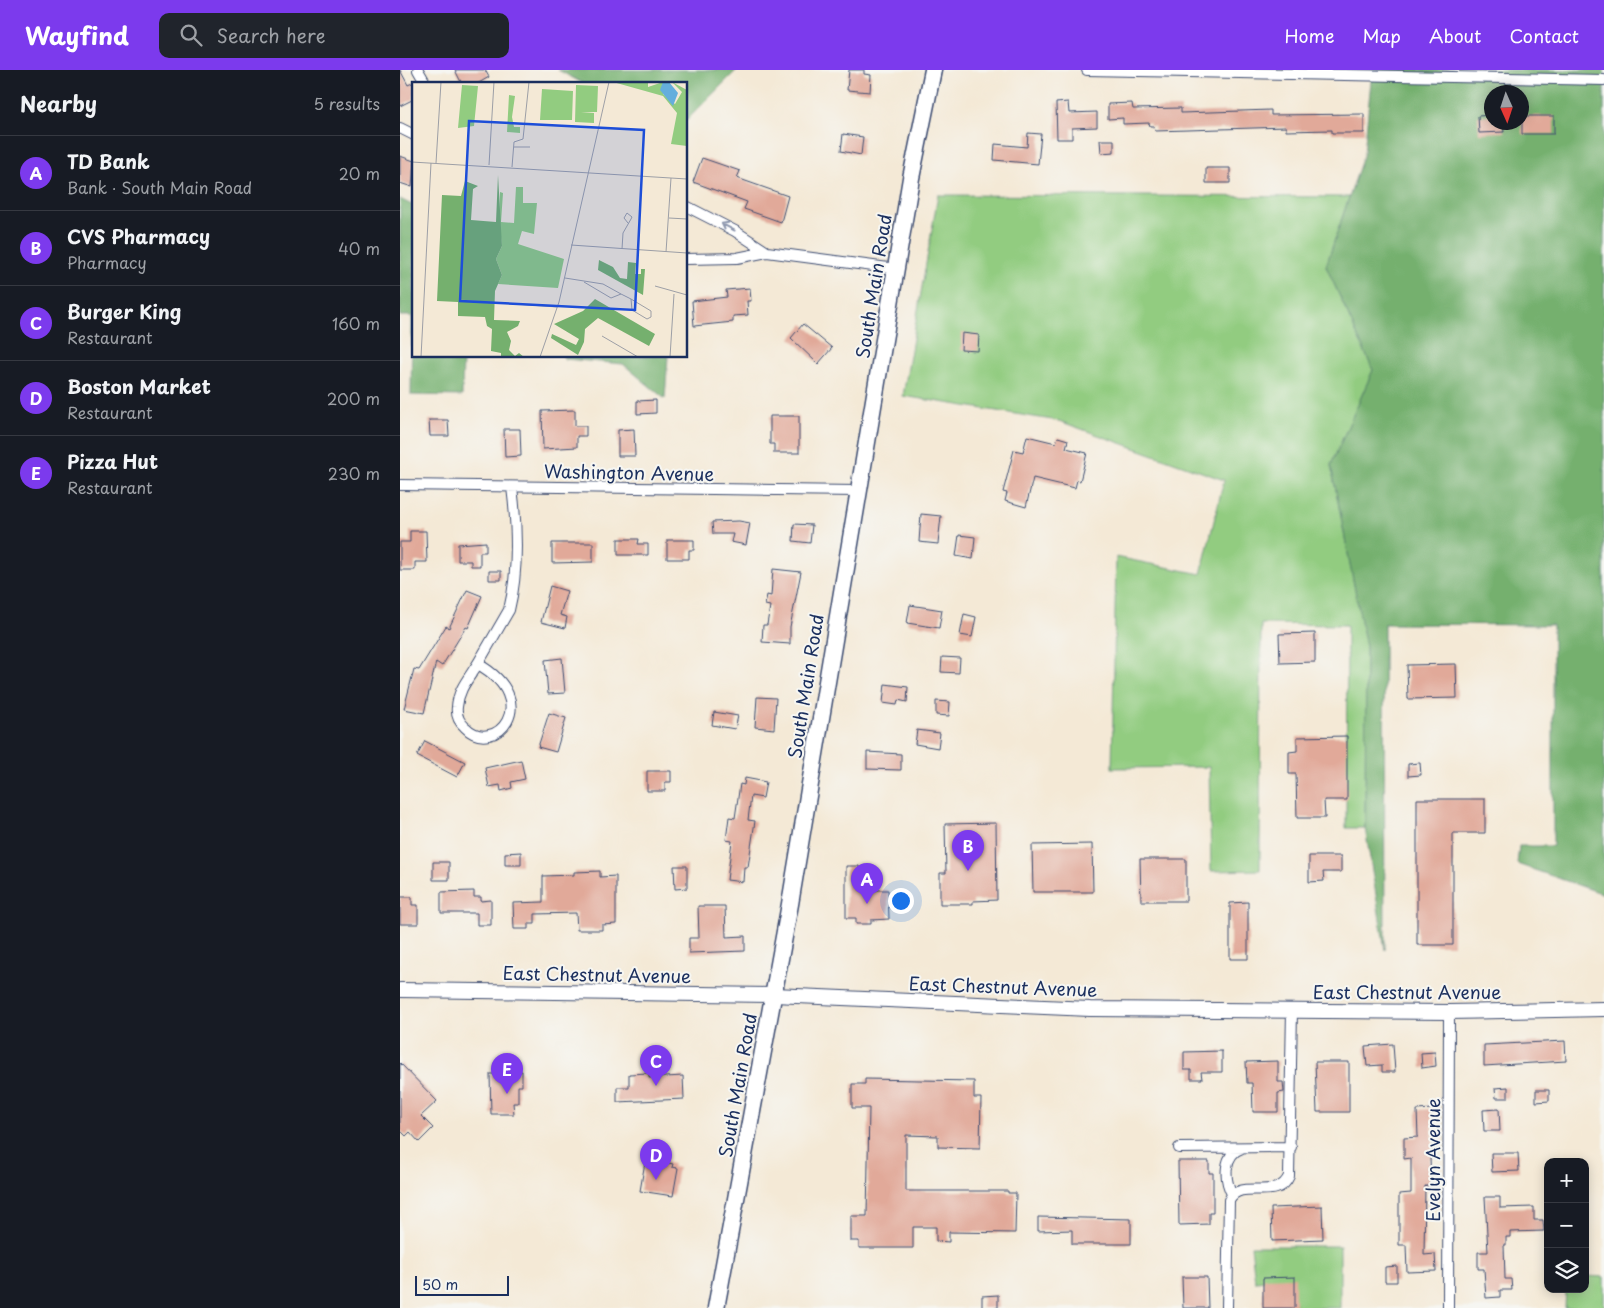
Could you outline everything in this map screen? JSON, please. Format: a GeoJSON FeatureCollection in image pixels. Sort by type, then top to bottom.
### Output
{"type":"FeatureCollection","features":[{"type":"Feature","properties":{"kind":"main road","name":"South Main Road"},"geometry":{"type":"LineString","coordinates":[[716,1308],[774,995],[915,155],[933,70]]}},
{"type":"Feature","properties":{"kind":"street"},"geometry":{"type":"LineString","coordinates":[[418,70],[425,82]]}},
{"type":"Feature","properties":{"kind":"street"},"geometry":{"type":"LineString","coordinates":[[1087,70],[1604,80]]}},
{"type":"Feature","properties":{"kind":"street"},"geometry":{"type":"LineString","coordinates":[[400,128],[412,133]]}},
{"type":"Feature","properties":{"kind":"street"},"geometry":{"type":"LineString","coordinates":[[688,207],[735,231],[767,252]]}},
{"type":"Feature","properties":{"kind":"street"},"geometry":{"type":"LineString","coordinates":[[688,259],[737,258],[767,252],[896,269]]}},
{"type":"Feature","properties":{"kind":"street","name":"Washington Avenue"},"geometry":{"type":"LineString","coordinates":[[400,485],[858,491]]}},
{"type":"Feature","properties":{"kind":"street"},"geometry":{"type":"LineString","coordinates":[[478,664],[503,685],[510,696],[511,708],[508,722],[502,728],[488,735],[477,735],[468,731],[461,724],[457,714],[460,691],[509,610],[513,596],[516,530],[512,487]]}},
{"type":"Feature","properties":{"kind":"street","name":"East Chestnut Avenue"},"geometry":{"type":"LineString","coordinates":[[400,990],[774,995],[1090,1009],[1292,1009],[1449,1012],[1604,1009]]}},
{"type":"Feature","properties":{"kind":"street"},"geometry":{"type":"LineString","coordinates":[[1232,1194],[1239,1190],[1277,1188],[1283,1185],[1289,1176],[1292,1009]]}},
{"type":"Feature","properties":{"kind":"street","name":"Evelyn Avenue"},"geometry":{"type":"LineString","coordinates":[[1448,1308],[1449,1012]]}},
{"type":"Feature","properties":{"kind":"street"},"geometry":{"type":"LineString","coordinates":[[1227,1308],[1228,1208],[1232,1194],[1228,1185],[1228,1161],[1233,1152],[1244,1147]]}},
{"type":"Feature","properties":{"kind":"street"},"geometry":{"type":"LineString","coordinates":[[1178,1148],[1291,1147]]}},
{"type":"Feature","properties":{"kind":"green space"},"geometry":{"type":"Polygon","coordinates":[[[558,70],[737,70],[688,119],[688,82],[580,82],[558,70]]]}},
{"type":"Feature","properties":{"kind":"green space"},"geometry":{"type":"Polygon","coordinates":[[[1372,70],[1604,70],[1604,894],[1517,864],[1519,846],[1553,846],[1553,625],[1384,624],[1385,950],[1365,828],[1366,647],[1331,465],[1373,370],[1326,266],[1364,153],[1372,70]]]}},
{"type":"Feature","properties":{"kind":"green space"},"geometry":{"type":"Polygon","coordinates":[[[938,195],[1349,197],[1326,266],[1373,370],[1331,465],[1366,647],[1365,828],[1346,828],[1347,625],[1261,624],[1260,870],[1211,871],[1209,767],[1112,768],[1116,557],[1201,574],[1224,480],[1059,421],[903,396],[938,195]]]}},
{"type":"Feature","properties":{"kind":"green space"},"geometry":{"type":"Polygon","coordinates":[[[400,199],[412,205],[412,316],[400,316],[400,199]]]}},
{"type":"Feature","properties":{"kind":"green space"},"geometry":{"type":"Polygon","coordinates":[[[412,316],[412,358],[463,358],[462,396],[411,395],[412,316]]]}},
{"type":"Feature","properties":{"kind":"green space"},"geometry":{"type":"Polygon","coordinates":[[[668,358],[665,399],[623,364],[565,359],[668,358]]]}},
{"type":"Feature","properties":{"kind":"green space"},"geometry":{"type":"Polygon","coordinates":[[[1251,1246],[1340,1246],[1340,1308],[1295,1308],[1293,1278],[1255,1281],[1251,1246]]]}},
{"type":"Feature","properties":{"kind":"green space"},"geometry":{"type":"Polygon","coordinates":[[[1589,1276],[1604,1277],[1604,1308],[1565,1308],[1566,1293],[1589,1293],[1589,1276]]]}},
{"type":"Feature","properties":{"kind":"building"},"geometry":{"type":"Polygon","coordinates":[[[400,70],[408,85],[412,83],[412,100],[400,106],[400,70]]]}},
{"type":"Feature","properties":{"kind":"building"},"geometry":{"type":"Polygon","coordinates":[[[455,70],[485,70],[489,77],[480,82],[461,82],[455,70]]]}},
{"type":"Feature","properties":{"kind":"building"},"geometry":{"type":"Polygon","coordinates":[[[849,70],[864,70],[864,74],[871,75],[870,92],[847,90],[849,70]]]}},
{"type":"Feature","properties":{"kind":"building"},"geometry":{"type":"Polygon","coordinates":[[[1068,102],[1069,113],[1097,112],[1097,127],[1072,128],[1072,139],[1057,139],[1056,103],[1068,102]]]}},
{"type":"Feature","properties":{"kind":"building"},"geometry":{"type":"Polygon","coordinates":[[[1132,103],[1133,109],[1181,108],[1181,113],[1271,110],[1271,115],[1364,114],[1364,133],[1332,133],[1332,130],[1286,131],[1286,127],[1155,131],[1154,126],[1150,126],[1149,123],[1123,124],[1123,118],[1108,119],[1108,104],[1132,103]]]}},
{"type":"Feature","properties":{"kind":"building"},"geometry":{"type":"Polygon","coordinates":[[[1478,116],[1484,116],[1484,130],[1504,130],[1504,132],[1479,133],[1478,116]]]}},
{"type":"Feature","properties":{"kind":"building"},"geometry":{"type":"Polygon","coordinates":[[[1529,116],[1554,116],[1554,134],[1522,134],[1522,130],[1529,130],[1529,116]]]}},
{"type":"Feature","properties":{"kind":"building"},"geometry":{"type":"Polygon","coordinates":[[[1028,133],[1041,134],[1038,164],[994,160],[995,144],[1027,147],[1028,133]]]}},
{"type":"Feature","properties":{"kind":"building"},"geometry":{"type":"Polygon","coordinates":[[[843,134],[863,137],[861,155],[841,151],[843,134]]]}},
{"type":"Feature","properties":{"kind":"building"},"geometry":{"type":"Polygon","coordinates":[[[1100,140],[1114,140],[1114,152],[1101,153],[1100,140]]]}},
{"type":"Feature","properties":{"kind":"building"},"geometry":{"type":"Polygon","coordinates":[[[400,156],[412,160],[412,187],[400,183],[400,156]]]}},
{"type":"Feature","properties":{"kind":"building"},"geometry":{"type":"Polygon","coordinates":[[[702,158],[740,171],[737,178],[788,196],[781,222],[744,209],[747,202],[693,182],[702,158]]]}},
{"type":"Feature","properties":{"kind":"building"},"geometry":{"type":"Polygon","coordinates":[[[1206,168],[1230,168],[1230,183],[1206,183],[1206,168]]]}},
{"type":"Feature","properties":{"kind":"building"},"geometry":{"type":"Polygon","coordinates":[[[750,288],[751,301],[747,301],[748,315],[733,316],[733,322],[694,326],[692,301],[727,297],[726,290],[750,288]]]}},
{"type":"Feature","properties":{"kind":"building"},"geometry":{"type":"Polygon","coordinates":[[[803,324],[832,348],[818,364],[791,338],[803,324]]]}},
{"type":"Feature","properties":{"kind":"building"},"geometry":{"type":"Polygon","coordinates":[[[962,333],[979,335],[978,351],[961,350],[962,333]]]}},
{"type":"Feature","properties":{"kind":"building"},"geometry":{"type":"Polygon","coordinates":[[[656,400],[656,413],[637,414],[637,401],[656,400]]]}},
{"type":"Feature","properties":{"kind":"building"},"geometry":{"type":"Polygon","coordinates":[[[575,410],[575,426],[586,426],[586,436],[577,436],[577,447],[543,449],[542,411],[575,410]]]}},
{"type":"Feature","properties":{"kind":"building"},"geometry":{"type":"Polygon","coordinates":[[[770,416],[799,416],[799,453],[774,453],[774,444],[770,444],[770,416]]]}},
{"type":"Feature","properties":{"kind":"building"},"geometry":{"type":"Polygon","coordinates":[[[429,420],[448,420],[449,436],[430,436],[429,420]]]}},
{"type":"Feature","properties":{"kind":"building"},"geometry":{"type":"Polygon","coordinates":[[[504,429],[520,429],[521,456],[505,457],[504,429]]]}},
{"type":"Feature","properties":{"kind":"building"},"geometry":{"type":"Polygon","coordinates":[[[634,429],[635,456],[618,456],[618,430],[634,429]]]}},
{"type":"Feature","properties":{"kind":"building"},"geometry":{"type":"Polygon","coordinates":[[[1027,436],[1056,443],[1058,437],[1068,440],[1066,448],[1087,453],[1080,481],[1077,480],[1075,488],[1033,478],[1026,507],[1005,501],[1007,493],[1003,492],[1014,450],[1023,452],[1027,436]]]}},
{"type":"Feature","properties":{"kind":"building"},"geometry":{"type":"Polygon","coordinates":[[[921,514],[941,516],[938,544],[919,542],[921,514]]]}},
{"type":"Feature","properties":{"kind":"building"},"geometry":{"type":"Polygon","coordinates":[[[739,521],[750,523],[746,545],[731,542],[733,534],[713,534],[712,522],[739,521]]]}},
{"type":"Feature","properties":{"kind":"building"},"geometry":{"type":"Polygon","coordinates":[[[794,524],[812,525],[810,543],[793,541],[794,524]]]}},
{"type":"Feature","properties":{"kind":"building"},"geometry":{"type":"Polygon","coordinates":[[[410,531],[426,531],[427,562],[415,562],[415,570],[400,570],[400,542],[410,542],[410,531]]]}},
{"type":"Feature","properties":{"kind":"building"},"geometry":{"type":"Polygon","coordinates":[[[959,535],[975,537],[973,559],[956,556],[959,535]]]}},
{"type":"Feature","properties":{"kind":"building"},"geometry":{"type":"Polygon","coordinates":[[[618,539],[639,539],[638,544],[648,544],[648,555],[618,555],[618,539]]]}},
{"type":"Feature","properties":{"kind":"building"},"geometry":{"type":"Polygon","coordinates":[[[667,540],[694,540],[694,550],[689,550],[689,559],[667,559],[667,540]]]}},
{"type":"Feature","properties":{"kind":"building"},"geometry":{"type":"Polygon","coordinates":[[[486,542],[486,552],[480,552],[480,566],[471,566],[471,561],[458,561],[458,544],[486,542]]]}},
{"type":"Feature","properties":{"kind":"building"},"geometry":{"type":"Polygon","coordinates":[[[552,543],[593,543],[593,562],[552,563],[552,543]]]}},
{"type":"Feature","properties":{"kind":"building"},"geometry":{"type":"Polygon","coordinates":[[[773,569],[801,572],[790,627],[790,644],[762,642],[763,625],[767,625],[770,606],[765,605],[767,595],[771,596],[773,569]]]}},
{"type":"Feature","properties":{"kind":"building"},"geometry":{"type":"Polygon","coordinates":[[[489,571],[501,571],[501,580],[489,580],[489,571]]]}},
{"type":"Feature","properties":{"kind":"building"},"geometry":{"type":"Polygon","coordinates":[[[550,586],[567,591],[560,615],[567,617],[565,628],[541,622],[550,586]]]}},
{"type":"Feature","properties":{"kind":"building"},"geometry":{"type":"Polygon","coordinates":[[[467,590],[482,596],[468,628],[466,627],[442,666],[436,662],[424,713],[404,709],[414,669],[419,670],[446,626],[449,628],[467,590]]]}},
{"type":"Feature","properties":{"kind":"building"},"geometry":{"type":"Polygon","coordinates":[[[910,605],[942,610],[939,628],[907,623],[910,605]]]}},
{"type":"Feature","properties":{"kind":"building"},"geometry":{"type":"Polygon","coordinates":[[[964,614],[976,617],[972,637],[960,635],[964,614]]]}},
{"type":"Feature","properties":{"kind":"building"},"geometry":{"type":"Polygon","coordinates":[[[1315,633],[1315,662],[1280,663],[1279,634],[1315,633]]]}},
{"type":"Feature","properties":{"kind":"building"},"geometry":{"type":"Polygon","coordinates":[[[942,657],[960,658],[959,673],[941,672],[942,657]]]}},
{"type":"Feature","properties":{"kind":"building"},"geometry":{"type":"Polygon","coordinates":[[[562,658],[565,693],[548,694],[545,660],[562,658]]]}},
{"type":"Feature","properties":{"kind":"building"},"geometry":{"type":"Polygon","coordinates":[[[1456,664],[1457,698],[1408,699],[1407,665],[1456,664]]]}},
{"type":"Feature","properties":{"kind":"building"},"geometry":{"type":"Polygon","coordinates":[[[885,684],[908,687],[907,702],[898,700],[897,705],[883,703],[885,684]]]}},
{"type":"Feature","properties":{"kind":"building"},"geometry":{"type":"Polygon","coordinates":[[[757,697],[776,698],[774,729],[755,727],[757,697]]]}},
{"type":"Feature","properties":{"kind":"building"},"geometry":{"type":"Polygon","coordinates":[[[936,701],[950,702],[949,716],[936,715],[936,701]]]}},
{"type":"Feature","properties":{"kind":"building"},"geometry":{"type":"Polygon","coordinates":[[[714,712],[738,716],[735,729],[712,725],[714,712]]]}},
{"type":"Feature","properties":{"kind":"building"},"geometry":{"type":"Polygon","coordinates":[[[549,713],[566,718],[556,752],[538,747],[549,713]]]}},
{"type":"Feature","properties":{"kind":"building"},"geometry":{"type":"Polygon","coordinates":[[[917,730],[940,733],[938,748],[915,744],[917,730]]]}},
{"type":"Feature","properties":{"kind":"building"},"geometry":{"type":"Polygon","coordinates":[[[1347,736],[1347,800],[1324,800],[1325,818],[1297,818],[1296,774],[1289,774],[1289,752],[1297,751],[1297,737],[1347,736]]]}},
{"type":"Feature","properties":{"kind":"building"},"geometry":{"type":"Polygon","coordinates":[[[425,741],[465,762],[457,777],[417,756],[425,741]]]}},
{"type":"Feature","properties":{"kind":"building"},"geometry":{"type":"Polygon","coordinates":[[[867,752],[901,754],[901,770],[867,769],[867,752]]]}},
{"type":"Feature","properties":{"kind":"building"},"geometry":{"type":"Polygon","coordinates":[[[521,760],[525,779],[511,782],[512,788],[501,791],[500,785],[489,787],[485,768],[521,760]]]}},
{"type":"Feature","properties":{"kind":"building"},"geometry":{"type":"Polygon","coordinates":[[[1420,763],[1421,775],[1408,776],[1408,764],[1420,763]]]}},
{"type":"Feature","properties":{"kind":"building"},"geometry":{"type":"Polygon","coordinates":[[[647,771],[671,771],[671,782],[665,782],[665,791],[647,791],[647,771]]]}},
{"type":"Feature","properties":{"kind":"building"},"geometry":{"type":"Polygon","coordinates":[[[745,778],[766,782],[763,798],[751,796],[748,820],[755,821],[748,867],[744,867],[743,882],[727,880],[732,841],[726,840],[729,817],[735,818],[740,784],[744,785],[745,778]]]}},
{"type":"Feature","properties":{"kind":"building"},"geometry":{"type":"Polygon","coordinates":[[[1417,799],[1485,799],[1485,833],[1453,833],[1453,945],[1417,945],[1417,799]]]}},
{"type":"Feature","properties":{"kind":"building"},"geometry":{"type":"Polygon","coordinates":[[[996,823],[997,900],[973,901],[973,904],[940,904],[940,873],[946,873],[945,824],[996,823]]]}},
{"type":"Feature","properties":{"kind":"building"},"geometry":{"type":"Polygon","coordinates":[[[1092,844],[1093,892],[1033,892],[1032,845],[1092,844]]]}},
{"type":"Feature","properties":{"kind":"building"},"geometry":{"type":"Polygon","coordinates":[[[521,852],[521,865],[505,865],[505,853],[521,852]]]}},
{"type":"Feature","properties":{"kind":"building"},"geometry":{"type":"Polygon","coordinates":[[[1309,856],[1341,856],[1341,872],[1323,872],[1324,881],[1309,882],[1309,856]]]}},
{"type":"Feature","properties":{"kind":"building"},"geometry":{"type":"Polygon","coordinates":[[[1140,859],[1186,859],[1186,901],[1141,901],[1140,859]]]}},
{"type":"Feature","properties":{"kind":"building"},"geometry":{"type":"Polygon","coordinates":[[[433,862],[449,862],[449,880],[433,880],[433,862]]]}},
{"type":"Feature","properties":{"kind":"building"},"geometry":{"type":"Polygon","coordinates":[[[674,866],[687,866],[687,888],[675,889],[674,866]]]}},
{"type":"Feature","properties":{"kind":"building"},"geometry":{"type":"Polygon","coordinates":[[[846,866],[859,866],[860,890],[888,890],[889,919],[871,920],[871,924],[856,924],[856,918],[846,918],[846,866]]]}},
{"type":"Feature","properties":{"kind":"building"},"geometry":{"type":"Polygon","coordinates":[[[600,871],[600,877],[616,876],[616,924],[602,925],[602,930],[577,930],[576,913],[535,914],[535,924],[528,924],[528,929],[514,929],[513,903],[543,902],[543,876],[574,875],[574,872],[600,871]]]}},
{"type":"Feature","properties":{"kind":"building"},"geometry":{"type":"Polygon","coordinates":[[[474,891],[474,897],[481,897],[481,901],[491,900],[491,925],[477,925],[477,913],[441,913],[441,892],[474,891]]]}},
{"type":"Feature","properties":{"kind":"building"},"geometry":{"type":"Polygon","coordinates":[[[400,897],[412,897],[412,905],[418,905],[418,924],[400,924],[400,897]]]}},
{"type":"Feature","properties":{"kind":"building"},"geometry":{"type":"Polygon","coordinates":[[[1248,902],[1248,959],[1230,959],[1230,903],[1248,902]]]}},
{"type":"Feature","properties":{"kind":"building"},"geometry":{"type":"Polygon","coordinates":[[[698,906],[725,906],[726,937],[745,936],[745,951],[689,953],[689,938],[699,938],[698,906]]]}},
{"type":"Feature","properties":{"kind":"building"},"geometry":{"type":"Polygon","coordinates":[[[1565,1041],[1566,1061],[1484,1066],[1484,1045],[1565,1041]]]}},
{"type":"Feature","properties":{"kind":"building"},"geometry":{"type":"Polygon","coordinates":[[[1393,1044],[1395,1072],[1382,1072],[1382,1065],[1367,1066],[1365,1046],[1393,1044]]]}},
{"type":"Feature","properties":{"kind":"building"},"geometry":{"type":"Polygon","coordinates":[[[1222,1051],[1222,1072],[1201,1072],[1202,1079],[1191,1079],[1191,1070],[1184,1070],[1184,1052],[1222,1051]]]}},
{"type":"Feature","properties":{"kind":"building"},"geometry":{"type":"Polygon","coordinates":[[[1435,1052],[1436,1066],[1422,1068],[1421,1053],[1435,1052]]]}},
{"type":"Feature","properties":{"kind":"building"},"geometry":{"type":"Polygon","coordinates":[[[1278,1061],[1278,1082],[1283,1082],[1284,1092],[1278,1093],[1278,1112],[1253,1112],[1252,1083],[1247,1083],[1246,1062],[1278,1061]]]}},
{"type":"Feature","properties":{"kind":"building"},"geometry":{"type":"Polygon","coordinates":[[[1315,1062],[1349,1062],[1349,1112],[1317,1112],[1315,1062]]]}},
{"type":"Feature","properties":{"kind":"building"},"geometry":{"type":"Polygon","coordinates":[[[400,1063],[437,1101],[421,1116],[433,1128],[419,1142],[410,1132],[406,1136],[400,1130],[400,1063]]]}},
{"type":"Feature","properties":{"kind":"building"},"geometry":{"type":"Polygon","coordinates":[[[522,1071],[522,1086],[518,1086],[518,1103],[513,1103],[514,1114],[491,1114],[490,1074],[522,1071]]]}},
{"type":"Feature","properties":{"kind":"building"},"geometry":{"type":"Polygon","coordinates":[[[649,1073],[649,1078],[683,1076],[684,1099],[617,1102],[617,1087],[629,1087],[629,1074],[649,1073]]]}},
{"type":"Feature","properties":{"kind":"building"},"geometry":{"type":"Polygon","coordinates":[[[865,1079],[974,1081],[974,1098],[981,1098],[980,1148],[938,1147],[938,1136],[906,1135],[906,1191],[1008,1191],[1008,1193],[1016,1193],[1015,1233],[949,1232],[949,1242],[936,1241],[936,1227],[913,1227],[913,1248],[859,1248],[859,1241],[851,1241],[851,1216],[867,1216],[869,1108],[852,1108],[852,1084],[865,1084],[865,1079]]]}},
{"type":"Feature","properties":{"kind":"building"},"geometry":{"type":"Polygon","coordinates":[[[1508,1087],[1508,1098],[1496,1098],[1495,1088],[1508,1087]]]}},
{"type":"Feature","properties":{"kind":"building"},"geometry":{"type":"Polygon","coordinates":[[[1536,1090],[1549,1090],[1549,1101],[1536,1102],[1536,1090]]]}},
{"type":"Feature","properties":{"kind":"building"},"geometry":{"type":"Polygon","coordinates":[[[1432,1109],[1433,1158],[1430,1158],[1431,1186],[1425,1186],[1424,1255],[1435,1254],[1436,1271],[1407,1272],[1406,1245],[1399,1245],[1399,1194],[1411,1193],[1411,1158],[1404,1159],[1404,1138],[1418,1137],[1417,1110],[1432,1109]]]}},
{"type":"Feature","properties":{"kind":"building"},"geometry":{"type":"Polygon","coordinates":[[[1499,1109],[1500,1131],[1484,1131],[1483,1110],[1499,1109]]]}},
{"type":"Feature","properties":{"kind":"building"},"geometry":{"type":"Polygon","coordinates":[[[1491,1153],[1518,1153],[1519,1171],[1492,1172],[1491,1153]]]}},
{"type":"Feature","properties":{"kind":"building"},"geometry":{"type":"Polygon","coordinates":[[[656,1160],[673,1164],[672,1167],[678,1168],[673,1196],[640,1191],[645,1162],[655,1164],[656,1160]]]}},
{"type":"Feature","properties":{"kind":"building"},"geometry":{"type":"Polygon","coordinates":[[[1178,1161],[1209,1161],[1209,1173],[1213,1173],[1213,1213],[1209,1213],[1209,1224],[1179,1225],[1178,1161]]]}},
{"type":"Feature","properties":{"kind":"building"},"geometry":{"type":"Polygon","coordinates":[[[1485,1197],[1500,1197],[1500,1208],[1534,1207],[1534,1220],[1543,1220],[1544,1231],[1510,1232],[1510,1237],[1506,1237],[1506,1245],[1504,1245],[1505,1279],[1511,1279],[1512,1290],[1500,1290],[1500,1297],[1486,1298],[1484,1269],[1478,1269],[1478,1252],[1488,1252],[1485,1197]]]}},
{"type":"Feature","properties":{"kind":"building"},"geometry":{"type":"Polygon","coordinates":[[[1322,1206],[1323,1239],[1272,1241],[1271,1208],[1322,1206]]]}},
{"type":"Feature","properties":{"kind":"building"},"geometry":{"type":"Polygon","coordinates":[[[1038,1217],[1131,1219],[1131,1244],[1072,1244],[1072,1230],[1038,1231],[1038,1217]]]}},
{"type":"Feature","properties":{"kind":"building"},"geometry":{"type":"Polygon","coordinates":[[[1397,1266],[1397,1282],[1385,1282],[1385,1267],[1397,1266]]]}},
{"type":"Feature","properties":{"kind":"building"},"geometry":{"type":"Polygon","coordinates":[[[1182,1277],[1207,1277],[1208,1308],[1183,1308],[1182,1277]]]}},
{"type":"Feature","properties":{"kind":"building"},"geometry":{"type":"Polygon","coordinates":[[[1295,1277],[1295,1308],[1263,1308],[1263,1278],[1295,1277]]]}},
{"type":"Feature","properties":{"kind":"building"},"geometry":{"type":"Polygon","coordinates":[[[998,1295],[998,1308],[982,1308],[982,1296],[998,1295]]]}},
{"type":"Feature","properties":{"kind":"place","name":"CVS Pharmacy"},"geometry":{"type":"Point","coordinates":[968,871]}},
{"type":"Feature","properties":{"kind":"place","name":"TD Bank"},"geometry":{"type":"Point","coordinates":[867,904]}},
{"type":"Feature","properties":{"kind":"place","name":"Burger King"},"geometry":{"type":"Point","coordinates":[656,1086]}},
{"type":"Feature","properties":{"kind":"place","name":"Pizza Hut"},"geometry":{"type":"Point","coordinates":[507,1094]}},
{"type":"Feature","properties":{"kind":"place","name":"Boston Market"},"geometry":{"type":"Point","coordinates":[656,1180]}}]}
